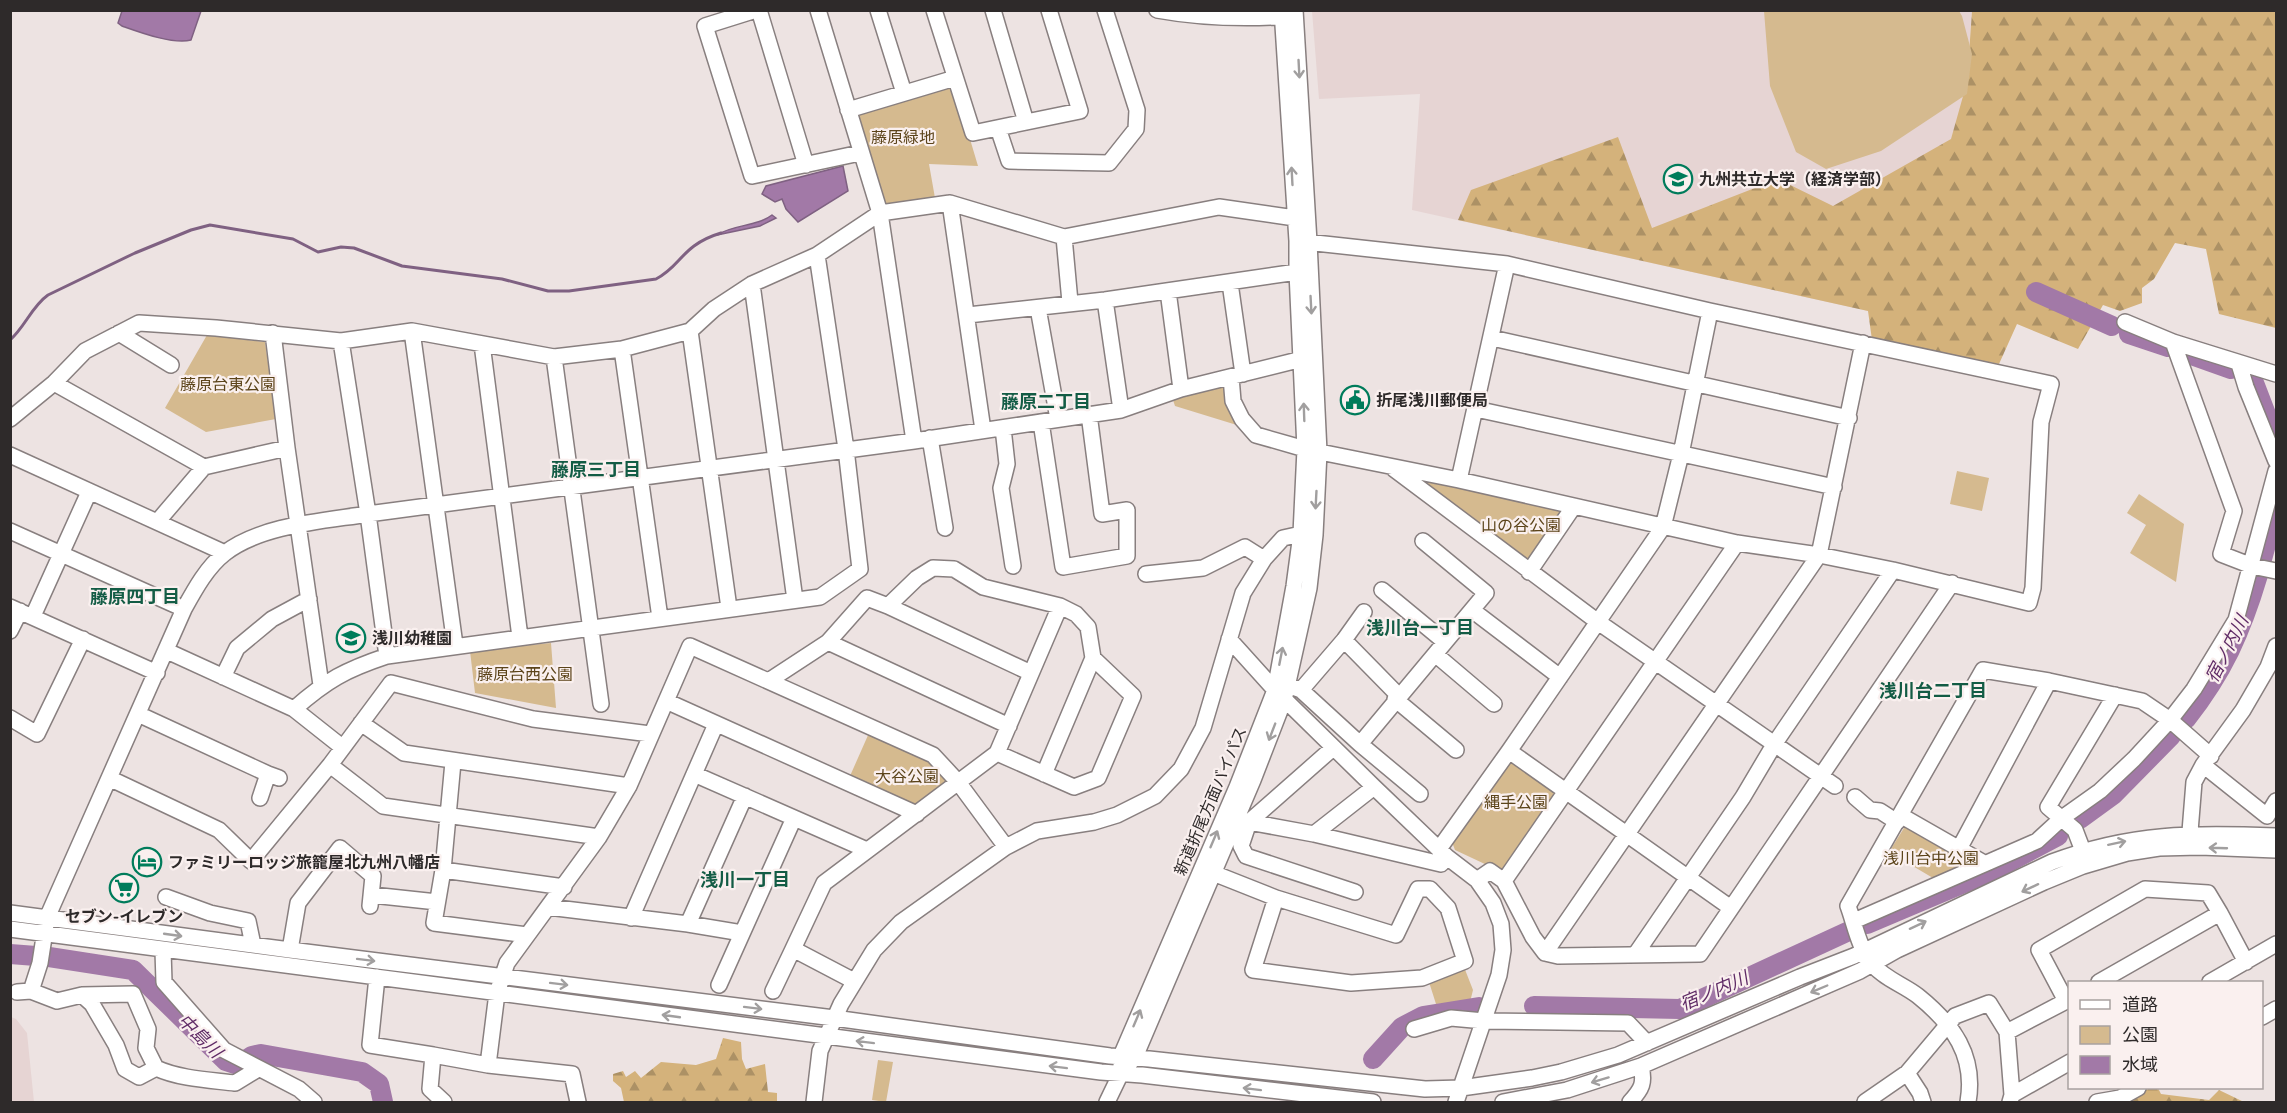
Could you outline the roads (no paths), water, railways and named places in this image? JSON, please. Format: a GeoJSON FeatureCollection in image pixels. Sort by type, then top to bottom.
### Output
{"type":"FeatureCollection","features":[{"type":"Feature","properties":{"kind":"street"},"geometry":{"type":"LineString","coordinates":[[806,165],[757,10],[705,26],[752,176],[806,165],[860,153]]}},
{"type":"Feature","properties":{"kind":"street"},"geometry":{"type":"LineString","coordinates":[[818,10],[880,213],[914,441]]}},
{"type":"Feature","properties":{"kind":"street"},"geometry":{"type":"LineString","coordinates":[[878,10],[904,93]]}},
{"type":"Feature","properties":{"kind":"street"},"geometry":{"type":"LineString","coordinates":[[934,10],[973,133],[1080,111],[1049,10]]}},
{"type":"Feature","properties":{"kind":"street"},"geometry":{"type":"LineString","coordinates":[[993,10],[1026,122]]}},
{"type":"Feature","properties":{"kind":"street"},"geometry":{"type":"LineString","coordinates":[[998,128],[1009,161],[1109,163],[1136,129],[1137,110],[1105,10]]}},
{"type":"Feature","properties":{"kind":"street"},"geometry":{"type":"LineString","coordinates":[[1157,10],[1182,15],[1289,13]]}},
{"type":"Feature","properties":{"kind":"street","name":"新道折尾方面バイパス"},"geometry":{"type":"LineString","coordinates":[[1128,1057],[1236,787],[1287,691],[1294,586],[1308,534],[1312,450],[1303,242],[1289,13]]}},
{"type":"Feature","properties":{"kind":"street"},"geometry":{"type":"LineString","coordinates":[[848,110],[955,78]]}},
{"type":"Feature","properties":{"kind":"street"},"geometry":{"type":"LineString","coordinates":[[10,419],[54,383],[86,351],[139,323],[273,333],[341,341],[412,331],[554,357],[622,349],[690,331],[714,309],[752,284],[817,255],[880,213],[950,203],[1064,237],[1219,207],[1301,218]]}},
{"type":"Feature","properties":{"kind":"street"},"geometry":{"type":"LineString","coordinates":[[950,203],[983,430]]}},
{"type":"Feature","properties":{"kind":"street"},"geometry":{"type":"LineString","coordinates":[[1064,237],[1070,302]]}},
{"type":"Feature","properties":{"kind":"street"},"geometry":{"type":"LineString","coordinates":[[1230,283],[1237,375],[1233,401],[1242,419],[1256,435],[1312,450],[1459,480],[1663,527],[1737,543],[1819,555],[1893,570],[2029,603],[2033,588],[2041,422],[2051,384],[1710,311],[1507,264],[1303,242]]}},
{"type":"Feature","properties":{"kind":"street"},"geometry":{"type":"LineString","coordinates":[[294,710],[321,685],[353,667],[387,656],[454,645],[820,597],[860,569],[846,449],[817,255]]}},
{"type":"Feature","properties":{"kind":"street"},"geometry":{"type":"LineString","coordinates":[[1459,480],[1507,264]]}},
{"type":"Feature","properties":{"kind":"street"},"geometry":{"type":"LineString","coordinates":[[968,315],[1038,308],[1070,302],[1105,300],[1303,272]]}},
{"type":"Feature","properties":{"kind":"street"},"geometry":{"type":"LineString","coordinates":[[752,284],[795,600]]}},
{"type":"Feature","properties":{"kind":"street"},"geometry":{"type":"LineString","coordinates":[[1168,291],[1181,389]]}},
{"type":"Feature","properties":{"kind":"street"},"geometry":{"type":"LineString","coordinates":[[1105,300],[1120,410]]}},
{"type":"Feature","properties":{"kind":"street"},"geometry":{"type":"LineString","coordinates":[[1038,308],[1058,419]]}},
{"type":"Feature","properties":{"kind":"street"},"geometry":{"type":"LineString","coordinates":[[1249,822],[1314,834],[1441,864],[1443,853],[1509,751],[1663,527],[1681,453],[1710,311]]}},
{"type":"Feature","properties":{"kind":"street"},"geometry":{"type":"LineString","coordinates":[[2125,322],[2173,342],[2277,374]]}},
{"type":"Feature","properties":{"kind":"street"},"geometry":{"type":"LineString","coordinates":[[412,331],[454,645]]}},
{"type":"Feature","properties":{"kind":"street"},"geometry":{"type":"LineString","coordinates":[[690,331],[729,608]]}},
{"type":"Feature","properties":{"kind":"street"},"geometry":{"type":"LineString","coordinates":[[119,333],[171,366]]}},
{"type":"Feature","properties":{"kind":"street"},"geometry":{"type":"LineString","coordinates":[[273,333],[321,685]]}},
{"type":"Feature","properties":{"kind":"street"},"geometry":{"type":"LineString","coordinates":[[1492,338],[1849,418]]}},
{"type":"Feature","properties":{"kind":"street"},"geometry":{"type":"LineString","coordinates":[[341,341],[387,656]]}},
{"type":"Feature","properties":{"kind":"street"},"geometry":{"type":"LineString","coordinates":[[2173,342],[2234,511],[2221,554],[2252,566],[2277,571]]}},
{"type":"Feature","properties":{"kind":"street"},"geometry":{"type":"LineString","coordinates":[[1545,953],[1819,555],[1863,343]]}},
{"type":"Feature","properties":{"kind":"street"},"geometry":{"type":"LineString","coordinates":[[482,344],[520,637]]}},
{"type":"Feature","properties":{"kind":"street"},"geometry":{"type":"LineString","coordinates":[[622,349],[660,618]]}},
{"type":"Feature","properties":{"kind":"street"},"geometry":{"type":"LineString","coordinates":[[554,357],[601,704]]}},
{"type":"Feature","properties":{"kind":"street"},"geometry":{"type":"LineString","coordinates":[[257,1069],[235,1083],[186,1077],[156,1068],[146,1048],[148,1029],[133,994],[82,995],[57,1001],[24,991],[43,949],[47,918],[184,609],[199,582],[225,553],[254,537],[299,525],[710,467],[914,441],[1120,410],[1181,389],[1308,357]]}},
{"type":"Feature","properties":{"kind":"street"},"geometry":{"type":"LineString","coordinates":[[2239,364],[2246,387],[2277,461]]}},
{"type":"Feature","properties":{"kind":"street"},"geometry":{"type":"LineString","coordinates":[[54,383],[204,467]]}},
{"type":"Feature","properties":{"kind":"street"},"geometry":{"type":"LineString","coordinates":[[1476,409],[1834,487]]}},
{"type":"Feature","properties":{"kind":"street"},"geometry":{"type":"LineString","coordinates":[[1041,422],[1063,567],[1126,556],[1127,510],[1102,514],[1089,414]]}},
{"type":"Feature","properties":{"kind":"street"},"geometry":{"type":"LineString","coordinates":[[1004,428],[1006,464],[1001,488],[1012,566]]}},
{"type":"Feature","properties":{"kind":"street"},"geometry":{"type":"LineString","coordinates":[[930,438],[945,528]]}},
{"type":"Feature","properties":{"kind":"street"},"geometry":{"type":"LineString","coordinates":[[158,521],[204,467],[287,448]]}},
{"type":"Feature","properties":{"kind":"street"},"geometry":{"type":"LineString","coordinates":[[10,455],[225,553]]}},
{"type":"Feature","properties":{"kind":"street"},"geometry":{"type":"LineString","coordinates":[[1392,467],[1598,622],[1835,786]]}},
{"type":"Feature","properties":{"kind":"street"},"geometry":{"type":"LineString","coordinates":[[1854,921],[2037,841],[2062,818],[2100,791],[2170,720],[2194,689],[2235,620],[2277,471]]}},
{"type":"Feature","properties":{"kind":"street"},"geometry":{"type":"LineString","coordinates":[[10,631],[61,554],[89,492]]}},
{"type":"Feature","properties":{"kind":"street"},"geometry":{"type":"LineString","coordinates":[[1529,572],[1574,506]]}},
{"type":"Feature","properties":{"kind":"street"},"geometry":{"type":"LineString","coordinates":[[10,531],[184,609]]}},
{"type":"Feature","properties":{"kind":"street"},"geometry":{"type":"LineString","coordinates":[[814,1102],[820,1052],[834,1018],[874,950],[901,922],[1006,847],[1037,831],[1094,822],[1155,796],[1182,769],[1203,728],[1243,593],[1264,560],[1283,538],[1308,534]]}},
{"type":"Feature","properties":{"kind":"street"},"geometry":{"type":"LineString","coordinates":[[1360,744],[1486,593],[1423,541]]}},
{"type":"Feature","properties":{"kind":"street"},"geometry":{"type":"LineString","coordinates":[[1504,881],[1737,543]]}},
{"type":"Feature","properties":{"kind":"street"},"geometry":{"type":"LineString","coordinates":[[1146,574],[1203,568],[1245,547],[1264,560]]}},
{"type":"Feature","properties":{"kind":"street"},"geometry":{"type":"LineString","coordinates":[[888,606],[917,578],[933,568],[954,569],[983,587],[1060,606],[1076,614],[1088,627],[1093,658],[1044,774]]}},
{"type":"Feature","properties":{"kind":"street"},"geometry":{"type":"LineString","coordinates":[[1635,954],[1689,878],[1743,797],[1775,743],[1893,570]]}},
{"type":"Feature","properties":{"kind":"street"},"geometry":{"type":"LineString","coordinates":[[1477,880],[1490,871],[1504,881],[1533,938],[1545,953],[1558,956],[1700,954],[1952,583]]}},
{"type":"Feature","properties":{"kind":"street"},"geometry":{"type":"LineString","coordinates":[[1382,590],[1494,704]]}},
{"type":"Feature","properties":{"kind":"street"},"geometry":{"type":"LineString","coordinates":[[770,680],[828,642],[867,598],[1031,672]]}},
{"type":"Feature","properties":{"kind":"street"},"geometry":{"type":"LineString","coordinates":[[223,677],[237,648],[272,619],[309,599]]}},
{"type":"Feature","properties":{"kind":"street"},"geometry":{"type":"LineString","coordinates":[[773,991],[824,883],[997,753],[1060,606]]}},
{"type":"Feature","properties":{"kind":"street"},"geometry":{"type":"LineString","coordinates":[[1472,610],[1560,677]]}},
{"type":"Feature","properties":{"kind":"street"},"geometry":{"type":"LineString","coordinates":[[21,612],[157,673]]}},
{"type":"Feature","properties":{"kind":"street"},"geometry":{"type":"LineString","coordinates":[[1107,1102],[1213,873],[1253,780],[1287,691],[1344,640],[1364,612]]}},
{"type":"Feature","properties":{"kind":"street"},"geometry":{"type":"LineString","coordinates":[[10,718],[38,734],[83,639]]}},
{"type":"Feature","properties":{"kind":"street"},"geometry":{"type":"LineString","coordinates":[[1229,639],[1287,691],[1360,744],[1420,794]]}},
{"type":"Feature","properties":{"kind":"street"},"geometry":{"type":"LineString","coordinates":[[1344,640],[1397,697],[1456,750]]}},
{"type":"Feature","properties":{"kind":"street"},"geometry":{"type":"LineString","coordinates":[[828,642],[1009,726]]}},
{"type":"Feature","properties":{"kind":"street"},"geometry":{"type":"LineString","coordinates":[[488,1065],[497,993],[507,963],[599,837],[629,786],[690,646],[933,755],[958,782],[1006,847]]}},
{"type":"Feature","properties":{"kind":"street"},"geometry":{"type":"LineString","coordinates":[[2189,841],[2194,782],[2243,710],[2268,667],[2277,646]]}},
{"type":"Feature","properties":{"kind":"street"},"geometry":{"type":"LineString","coordinates":[[166,651],[294,710],[342,747]]}},
{"type":"Feature","properties":{"kind":"street"},"geometry":{"type":"LineString","coordinates":[[997,753],[1074,788],[1098,778],[1133,696],[1093,658]]}},
{"type":"Feature","properties":{"kind":"street"},"geometry":{"type":"LineString","coordinates":[[1968,1102],[1971,1085],[1958,1036],[1918,996],[1872,964],[1858,938],[1848,906],[1983,670],[2049,681],[2142,701],[2170,720],[2207,760],[2267,816],[2277,801]]}},
{"type":"Feature","properties":{"kind":"street"},"geometry":{"type":"LineString","coordinates":[[1959,849],[2049,681]]}},
{"type":"Feature","properties":{"kind":"street"},"geometry":{"type":"LineString","coordinates":[[109,778],[219,830],[251,861],[330,765],[391,683],[533,719],[650,734]]}},
{"type":"Feature","properties":{"kind":"street"},"geometry":{"type":"LineString","coordinates":[[1287,691],[1332,747],[1443,853],[1477,880],[1493,903],[1501,924],[1503,950],[1499,975],[1459,1095]]}},
{"type":"Feature","properties":{"kind":"street"},"geometry":{"type":"LineString","coordinates":[[2083,851],[2075,830],[2048,807],[2115,695]]}},
{"type":"Feature","properties":{"kind":"street"},"geometry":{"type":"LineString","coordinates":[[666,701],[917,814]]}},
{"type":"Feature","properties":{"kind":"street"},"geometry":{"type":"LineString","coordinates":[[138,714],[274,776],[261,798]]}},
{"type":"Feature","properties":{"kind":"street"},"geometry":{"type":"LineString","coordinates":[[361,723],[404,753],[629,786]]}},
{"type":"Feature","properties":{"kind":"street"},"geometry":{"type":"LineString","coordinates":[[631,918],[716,724]]}},
{"type":"Feature","properties":{"kind":"street"},"geometry":{"type":"LineString","coordinates":[[1332,747],[1249,822],[1241,846],[1246,856],[1355,892]]}},
{"type":"Feature","properties":{"kind":"street"},"geometry":{"type":"LineString","coordinates":[[1509,751],[1731,908]]}},
{"type":"Feature","properties":{"kind":"street"},"geometry":{"type":"LineString","coordinates":[[453,762],[443,870],[434,923],[527,935]]}},
{"type":"Feature","properties":{"kind":"street"},"geometry":{"type":"LineString","coordinates":[[330,765],[383,806],[599,837]]}},
{"type":"Feature","properties":{"kind":"street"},"geometry":{"type":"LineString","coordinates":[[694,774],[867,850]]}},
{"type":"Feature","properties":{"kind":"street"},"geometry":{"type":"LineString","coordinates":[[1314,834],[1374,788]]}},
{"type":"Feature","properties":{"kind":"street"},"geometry":{"type":"LineString","coordinates":[[688,924],[746,796]]}},
{"type":"Feature","properties":{"kind":"street"},"geometry":{"type":"LineString","coordinates":[[1855,797],[1870,810],[1898,818],[1984,863]]}},
{"type":"Feature","properties":{"kind":"street"},"geometry":{"type":"LineString","coordinates":[[720,985],[794,818]]}},
{"type":"Feature","properties":{"kind":"street"},"geometry":{"type":"LineString","coordinates":[[10,913],[834,1018],[1110,1056],[1425,1089],[1459,1095],[1561,1072],[1618,1055],[1865,950],[2052,862],[2083,851],[2157,836],[2277,850]]}},
{"type":"Feature","properties":{"kind":"street"},"geometry":{"type":"LineString","coordinates":[[1503,1102],[1538,1099],[1641,1066],[1872,964],[1897,950],[2083,866],[2127,853],[2189,841],[2277,836]]}},
{"type":"Feature","properties":{"kind":"street"},"geometry":{"type":"LineString","coordinates":[[290,950],[298,903],[340,848],[373,876],[371,900],[436,902]]}},
{"type":"Feature","properties":{"kind":"street"},"geometry":{"type":"LineString","coordinates":[[443,870],[564,887]]}},
{"type":"Feature","properties":{"kind":"street"},"geometry":{"type":"LineString","coordinates":[[1213,873],[1276,898],[1396,935],[1418,889],[1430,890],[1448,908],[1466,961],[1422,978],[1351,983],[1253,970],[1276,898]]}},
{"type":"Feature","properties":{"kind":"street"},"geometry":{"type":"LineString","coordinates":[[2007,1032],[2068,1000],[2039,950],[2145,890],[2208,893],[2246,962]]}},
{"type":"Feature","properties":{"kind":"street"},"geometry":{"type":"LineString","coordinates":[[166,897],[210,913],[248,921],[253,945]]}},
{"type":"Feature","properties":{"kind":"street"},"geometry":{"type":"LineString","coordinates":[[548,908],[688,924],[742,933]]}},
{"type":"Feature","properties":{"kind":"street"},"geometry":{"type":"LineString","coordinates":[[2101,981],[2220,913]]}},
{"type":"Feature","properties":{"kind":"street"},"geometry":{"type":"LineString","coordinates":[[10,929],[43,949],[163,951],[826,1037],[1373,1102]]}},
{"type":"Feature","properties":{"kind":"street"},"geometry":{"type":"LineString","coordinates":[[2212,981],[2277,944]]}},
{"type":"Feature","properties":{"kind":"street"},"geometry":{"type":"LineString","coordinates":[[793,949],[854,981]]}},
{"type":"Feature","properties":{"kind":"street"},"geometry":{"type":"LineString","coordinates":[[163,951],[164,982],[224,1050],[299,1089],[314,1102]]}},
{"type":"Feature","properties":{"kind":"street"},"geometry":{"type":"LineString","coordinates":[[377,977],[370,1045],[488,1065],[572,1074],[578,1102]]}},
{"type":"Feature","properties":{"kind":"street"},"geometry":{"type":"LineString","coordinates":[[82,995],[92,1004],[116,1045],[125,1069],[139,1077],[156,1068]]}},
{"type":"Feature","properties":{"kind":"street"},"geometry":{"type":"LineString","coordinates":[[1865,1102],[1907,1073],[1954,1016],[1989,1003],[2007,1032],[2011,1099],[2068,1063]]}},
{"type":"Feature","properties":{"kind":"street"},"geometry":{"type":"LineString","coordinates":[[2263,1016],[2277,1009]]}},
{"type":"Feature","properties":{"kind":"street"},"geometry":{"type":"LineString","coordinates":[[1414,1029],[1451,1017],[1484,1021],[1628,1023],[1647,1043]]}},
{"type":"Feature","properties":{"kind":"street"},"geometry":{"type":"LineString","coordinates":[[433,1055],[430,1089],[444,1102]]}},
{"type":"Feature","properties":{"kind":"street"},"geometry":{"type":"LineString","coordinates":[[1630,1102],[1643,1089],[1644,1079],[1641,1066]]}},
{"type":"Feature","properties":{"kind":"street"},"geometry":{"type":"LineString","coordinates":[[1907,1073],[1923,1102]]}},
{"type":"Feature","properties":{"kind":"street"},"geometry":{"type":"LineString","coordinates":[[2097,1102],[2120,1098],[2136,1089]]}},
{"type":"Feature","properties":{"kind":"water"},"geometry":{"type":"Polygon","coordinates":[[[122,10],[201,11],[191,40],[175,41],[122,26],[118,23],[122,10]]]}},
{"type":"Feature","properties":{"kind":"water"},"geometry":{"type":"Polygon","coordinates":[[[843,166],[848,191],[798,222],[786,209],[782,199],[775,202],[762,194],[766,186],[843,166]]]}},
{"type":"Feature","properties":{"kind":"water"},"geometry":{"type":"Polygon","coordinates":[[[772,215],[776,218],[760,226],[717,235],[759,222],[772,215]]]}},
{"type":"Feature","properties":{"kind":"waterway"},"geometry":{"type":"LineString","coordinates":[[10,340],[37,305],[48,295],[135,253],[191,230],[210,225],[293,239],[318,252],[341,247],[354,248],[402,266],[502,279],[548,291],[569,291],[656,279],[667,272],[697,244],[721,233]]}},
{"type":"Feature","properties":{"kind":"waterway","name":"宿ノ内川"},"geometry":{"type":"LineString","coordinates":[[2036,292],[2112,326]]}},
{"type":"Feature","properties":{"kind":"waterway","name":"宿ノ内川"},"geometry":{"type":"LineString","coordinates":[[2129,334],[2168,347]]}},
{"type":"Feature","properties":{"kind":"waterway","name":"宿ノ内川"},"geometry":{"type":"LineString","coordinates":[[2186,353],[2231,369]]}},
{"type":"Feature","properties":{"kind":"waterway","name":"宿ノ内川"},"geometry":{"type":"LineString","coordinates":[[2251,375],[2276,440]]}},
{"type":"Feature","properties":{"kind":"waterway","name":"宿ノ内川"},"geometry":{"type":"LineString","coordinates":[[2262,559],[2276,508]]}},
{"type":"Feature","properties":{"kind":"waterway","name":"宿ノ内川"},"geometry":{"type":"LineString","coordinates":[[2186,719],[2230,651],[2258,575]]}},
{"type":"Feature","properties":{"kind":"waterway","name":"宿ノ内川"},"geometry":{"type":"LineString","coordinates":[[2080,819],[2113,795],[2171,736]]}},
{"type":"Feature","properties":{"kind":"waterway","name":"宿ノ内川"},"geometry":{"type":"LineString","coordinates":[[1867,924],[1990,872],[2058,836]]}},
{"type":"Feature","properties":{"kind":"waterway","name":"宿ノ内川"},"geometry":{"type":"LineString","coordinates":[[1534,1006],[1680,1009],[1849,931]]}},
{"type":"Feature","properties":{"kind":"waterway","name":"中島川"},"geometry":{"type":"LineString","coordinates":[[10,954],[49,957],[133,970],[226,1061],[238,1065],[252,1056],[261,1054],[362,1072],[379,1084],[383,1102]]}},
{"type":"Feature","properties":{"kind":"waterway","name":"宿ノ内川"},"geometry":{"type":"LineString","coordinates":[[1373,1059],[1402,1027],[1423,1016],[1479,1007]]}},
{"type":"Feature","properties":{"kind":"place","name":"九州共立大学（経済学部）"},"geometry":{"type":"Point","coordinates":[1678,179]}},
{"type":"Feature","properties":{"kind":"place","name":"折尾浅川郵便局"},"geometry":{"type":"Point","coordinates":[1355,400]}},
{"type":"Feature","properties":{"kind":"place","name":"浅川幼稚園"},"geometry":{"type":"Point","coordinates":[351,638]}},
{"type":"Feature","properties":{"kind":"place","name":"ファミリーロッジ旅籠屋北九州八幡店"},"geometry":{"type":"Point","coordinates":[147,862]}},
{"type":"Feature","properties":{"kind":"place","name":"セブン-イレブン"},"geometry":{"type":"Point","coordinates":[124,888]}},
{"type":"Feature","properties":{"kind":"district","name":"藤原二丁目"},"geometry":{"type":"Point","coordinates":[1046,402]}},
{"type":"Feature","properties":{"kind":"district","name":"藤原三丁目"},"geometry":{"type":"Point","coordinates":[596,470]}},
{"type":"Feature","properties":{"kind":"district","name":"藤原四丁目"},"geometry":{"type":"Point","coordinates":[135,597]}},
{"type":"Feature","properties":{"kind":"district","name":"浅川台一丁目"},"geometry":{"type":"Point","coordinates":[1420,628]}},
{"type":"Feature","properties":{"kind":"district","name":"浅川台二丁目"},"geometry":{"type":"Point","coordinates":[1933,691]}},
{"type":"Feature","properties":{"kind":"district","name":"浅川一丁目"},"geometry":{"type":"Point","coordinates":[745,880]}},
{"type":"Feature","properties":{"kind":"park label","name":"藤原緑地"},"geometry":{"type":"Point","coordinates":[903,137]}},
{"type":"Feature","properties":{"kind":"park label","name":"藤原台東公園"},"geometry":{"type":"Point","coordinates":[228,384]}},
{"type":"Feature","properties":{"kind":"park label","name":"山の谷公園"},"geometry":{"type":"Point","coordinates":[1521,525]}},
{"type":"Feature","properties":{"kind":"park label","name":"藤原台西公園"},"geometry":{"type":"Point","coordinates":[525,674]}},
{"type":"Feature","properties":{"kind":"park label","name":"大谷公園"},"geometry":{"type":"Point","coordinates":[907,776]}},
{"type":"Feature","properties":{"kind":"park label","name":"縄手公園"},"geometry":{"type":"Point","coordinates":[1516,802]}},
{"type":"Feature","properties":{"kind":"park label","name":"浅川台中公園"},"geometry":{"type":"Point","coordinates":[1931,858]}}]}
